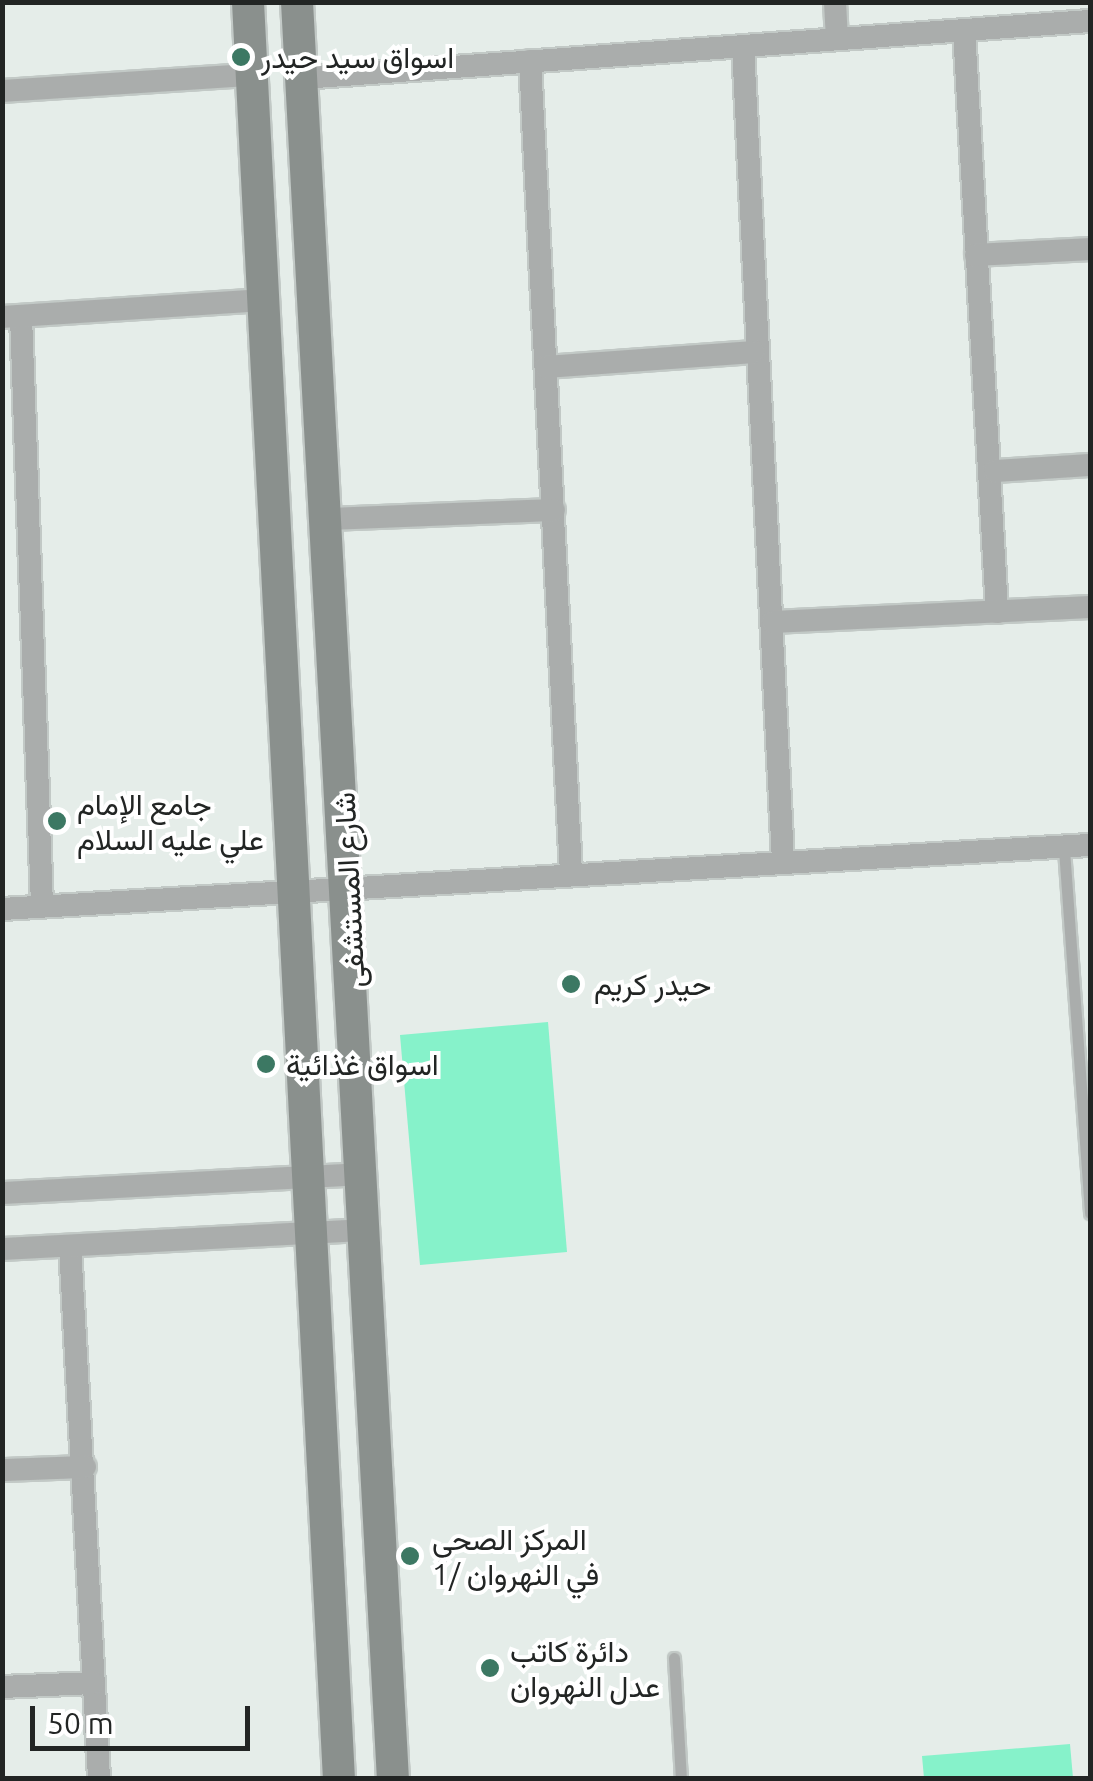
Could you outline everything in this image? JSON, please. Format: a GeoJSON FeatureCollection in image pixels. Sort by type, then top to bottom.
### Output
{"type":"FeatureCollection","features":[{"type":"Feature","properties":{"kind":"street","name":"شارع المستشفى"},"geometry":{"type":"LineString","coordinates":[[248,2],[340,1778]]}},
{"type":"Feature","properties":{"kind":"street","name":"شارع المستشفى"},"geometry":{"type":"LineString","coordinates":[[298,2],[349,887],[394,1778]]}},
{"type":"Feature","properties":{"kind":"street"},"geometry":{"type":"LineString","coordinates":[[835,2],[837,39]]}},
{"type":"Feature","properties":{"kind":"street"},"geometry":{"type":"LineString","coordinates":[[302,78],[1090,21]]}},
{"type":"Feature","properties":{"kind":"street"},"geometry":{"type":"LineString","coordinates":[[964,30],[976,254],[995,471],[997,612]]}},
{"type":"Feature","properties":{"kind":"street"},"geometry":{"type":"LineString","coordinates":[[743,46],[753,352],[773,622],[783,862]]}},
{"type":"Feature","properties":{"kind":"street"},"geometry":{"type":"LineString","coordinates":[[530,61],[572,874]]}},
{"type":"Feature","properties":{"kind":"street"},"geometry":{"type":"LineString","coordinates":[[2,90],[252,75]]}},
{"type":"Feature","properties":{"kind":"street"},"geometry":{"type":"LineString","coordinates":[[976,254],[1090,248]]}},
{"type":"Feature","properties":{"kind":"street"},"geometry":{"type":"LineString","coordinates":[[42,906],[12,316],[264,300]]}},
{"type":"Feature","properties":{"kind":"street"},"geometry":{"type":"LineString","coordinates":[[546,366],[753,352]]}},
{"type":"Feature","properties":{"kind":"street"},"geometry":{"type":"LineString","coordinates":[[995,471],[1090,465]]}},
{"type":"Feature","properties":{"kind":"street"},"geometry":{"type":"LineString","coordinates":[[328,520],[554,510]]}},
{"type":"Feature","properties":{"kind":"street"},"geometry":{"type":"LineString","coordinates":[[773,622],[1090,606]]}},
{"type":"Feature","properties":{"kind":"street"},"geometry":{"type":"LineString","coordinates":[[2,908],[1090,845]]}},
{"type":"Feature","properties":{"kind":"street"},"geometry":{"type":"LineString","coordinates":[[2,1192],[364,1174]]}},
{"type":"Feature","properties":{"kind":"street"},"geometry":{"type":"LineString","coordinates":[[2,1249],[366,1230]]}},
{"type":"Feature","properties":{"kind":"street"},"geometry":{"type":"LineString","coordinates":[[70,1246],[99,1778]]}},
{"type":"Feature","properties":{"kind":"street"},"geometry":{"type":"LineString","coordinates":[[2,1470],[85,1467]]}},
{"type":"Feature","properties":{"kind":"street"},"geometry":{"type":"LineString","coordinates":[[2,1687],[94,1683]]}},
{"type":"Feature","properties":{"kind":"lane"},"geometry":{"type":"LineString","coordinates":[[1064,849],[1090,1213]]}},
{"type":"Feature","properties":{"kind":"lane"},"geometry":{"type":"LineString","coordinates":[[674,1658],[681,1778]]}},
{"type":"Feature","properties":{"kind":"green space"},"geometry":{"type":"Polygon","coordinates":[[[548,1022],[567,1252],[420,1265],[400,1035],[548,1022]]]}},
{"type":"Feature","properties":{"kind":"green space"},"geometry":{"type":"Polygon","coordinates":[[[1070,1744],[1073,1778],[924,1778],[922,1756],[1070,1744]]]}},
{"type":"Feature","properties":{"kind":"place","name":"اسواق سيد حيدر"},"geometry":{"type":"Point","coordinates":[241,57]}},
{"type":"Feature","properties":{"kind":"place","name":"جامع الإمام علي عليه السلام"},"geometry":{"type":"Point","coordinates":[57,821]}},
{"type":"Feature","properties":{"kind":"place","name":"حيدر كريم"},"geometry":{"type":"Point","coordinates":[571,984]}},
{"type":"Feature","properties":{"kind":"place","name":"اسواق غذائية"},"geometry":{"type":"Point","coordinates":[266,1064]}},
{"type":"Feature","properties":{"kind":"place","name":"المركز الصحي في النهروان /1"},"geometry":{"type":"Point","coordinates":[410,1556]}},
{"type":"Feature","properties":{"kind":"place","name":"دائرة كاتب عدل النهروان"},"geometry":{"type":"Point","coordinates":[490,1668]}}]}
